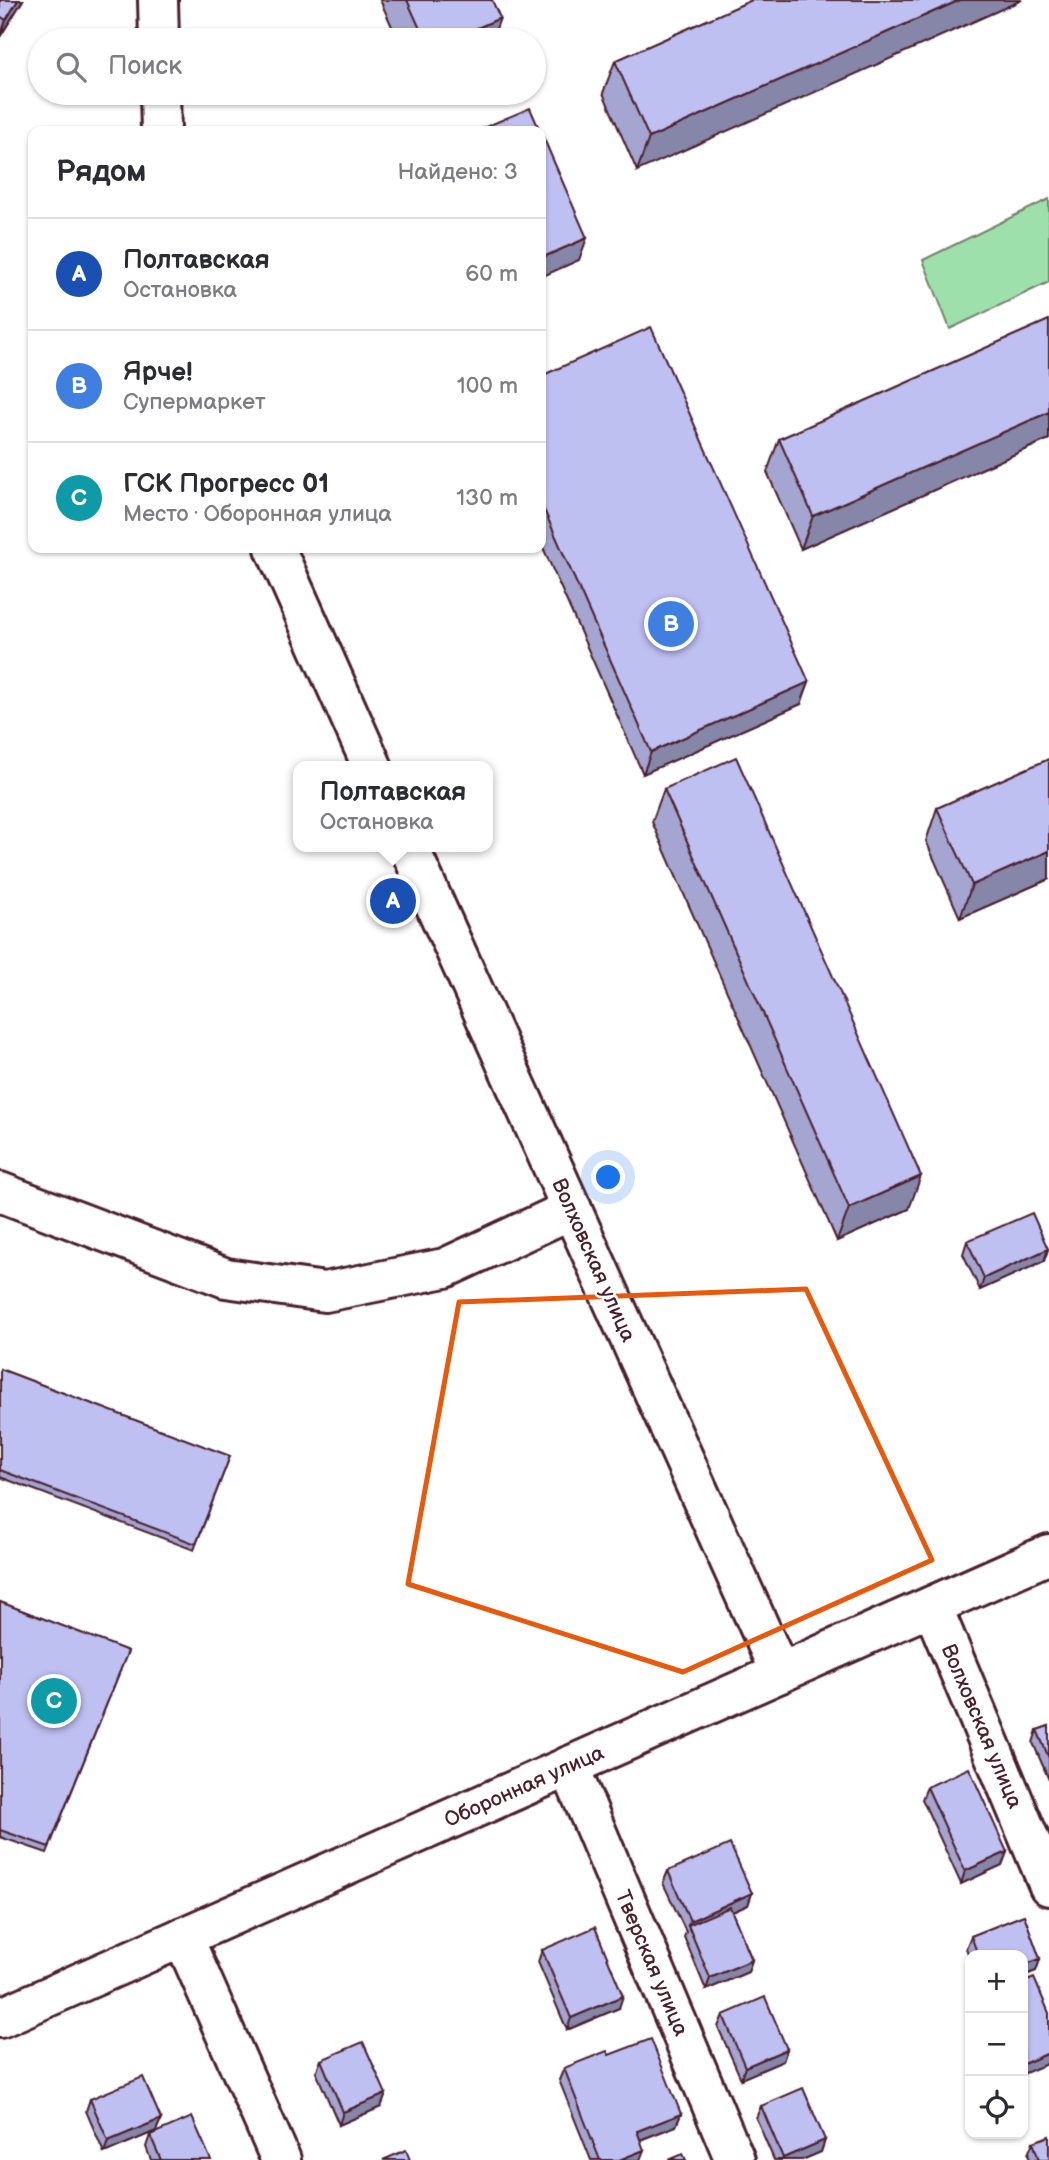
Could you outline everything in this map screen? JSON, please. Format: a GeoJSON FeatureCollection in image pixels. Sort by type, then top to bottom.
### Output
{"type":"FeatureCollection","features":[{"type":"Feature","properties":{"kind":"street"},"geometry":{"type":"LineString","coordinates":[[158,0],[159,28]]}},
{"type":"Feature","properties":{"kind":"street"},"geometry":{"type":"LineString","coordinates":[[160,105],[161,126]]}},
{"type":"Feature","properties":{"kind":"street"},"geometry":{"type":"LineString","coordinates":[[277,553],[370,761]]}},
{"type":"Feature","properties":{"kind":"street","name":"Волховская улица"},"geometry":{"type":"LineString","coordinates":[[411,852],[780,1673]]}},
{"type":"Feature","properties":{"kind":"street"},"geometry":{"type":"LineString","coordinates":[[0,1192],[226,1278],[325,1292],[445,1268],[572,1209]]}},
{"type":"Feature","properties":{"kind":"street","name":"Оборонная улица"},"geometry":{"type":"LineString","coordinates":[[0,2018],[1049,1554]]}},
{"type":"Feature","properties":{"kind":"street","name":"Волховская улица"},"geometry":{"type":"LineString","coordinates":[[932,1606],[1049,1886]]}},
{"type":"Feature","properties":{"kind":"street","name":"Тверская улица"},"geometry":{"type":"LineString","coordinates":[[569,1766],[736,2160]]}},
{"type":"Feature","properties":{"kind":"street"},"geometry":{"type":"LineString","coordinates":[[183,1937],[281,2160]]}},
{"type":"Feature","properties":{"kind":"highlighted area"},"geometry":{"type":"Polygon","coordinates":[[[806,1289],[932,1560],[683,1672],[408,1584],[459,1302],[806,1289]]]}},
{"type":"Feature","properties":{"kind":"green space"},"geometry":{"type":"Polygon","coordinates":[[[1049,199],[1049,282],[950,329],[923,260],[1049,199]]]}},
{"type":"Feature","properties":{"kind":"building"},"geometry":{"type":"Polygon","coordinates":[[[0,0],[18,0],[6,20],[0,16],[0,0]]]}},
{"type":"Feature","properties":{"kind":"building"},"geometry":{"type":"Polygon","coordinates":[[[407,0],[492,0],[500,18],[477,28],[420,28],[407,0]]]}},
{"type":"Feature","properties":{"kind":"building"},"geometry":{"type":"Polygon","coordinates":[[[752,0],[960,0],[649,138],[615,61],[752,0]]]}},
{"type":"Feature","properties":{"kind":"building"},"geometry":{"type":"Polygon","coordinates":[[[530,108],[538,126],[488,126],[530,108]]]}},
{"type":"Feature","properties":{"kind":"building"},"geometry":{"type":"Polygon","coordinates":[[[546,144],[587,238],[546,256],[546,144]]]}},
{"type":"Feature","properties":{"kind":"building"},"geometry":{"type":"Polygon","coordinates":[[[1049,320],[1049,412],[813,516],[779,439],[1049,320]]]}},
{"type":"Feature","properties":{"kind":"building"},"geometry":{"type":"Polygon","coordinates":[[[651,327],[809,682],[651,752],[546,514],[546,374],[651,327]]]}},
{"type":"Feature","properties":{"kind":"building"},"geometry":{"type":"Polygon","coordinates":[[[736,757],[921,1176],[849,1208],[664,789],[736,757]]]}},
{"type":"Feature","properties":{"kind":"building"},"geometry":{"type":"Polygon","coordinates":[[[1049,759],[1049,851],[972,885],[937,808],[1049,759]]]}},
{"type":"Feature","properties":{"kind":"building"},"geometry":{"type":"Polygon","coordinates":[[[1032,1213],[1048,1249],[984,1278],[967,1241],[1032,1213]]]}},
{"type":"Feature","properties":{"kind":"building"},"geometry":{"type":"Polygon","coordinates":[[[0,1369],[230,1456],[196,1544],[0,1470],[0,1369]]]}},
{"type":"Feature","properties":{"kind":"building"},"geometry":{"type":"Polygon","coordinates":[[[0,1602],[128,1651],[49,1847],[0,1830],[0,1602]]]}},
{"type":"Feature","properties":{"kind":"building"},"geometry":{"type":"Polygon","coordinates":[[[1049,1726],[1049,1758],[1037,1730],[1049,1726]]]}},
{"type":"Feature","properties":{"kind":"building"},"geometry":{"type":"Polygon","coordinates":[[[969,1768],[1007,1852],[965,1871],[927,1787],[969,1768]]]}},
{"type":"Feature","properties":{"kind":"building"},"geometry":{"type":"Polygon","coordinates":[[[730,1844],[752,1893],[690,1921],[668,1871],[730,1844]]]}},
{"type":"Feature","properties":{"kind":"building"},"geometry":{"type":"Polygon","coordinates":[[[730,1907],[752,1960],[710,1978],[688,1925],[730,1907]]]}},
{"type":"Feature","properties":{"kind":"building"},"geometry":{"type":"Polygon","coordinates":[[[1024,1915],[1040,1959],[1028,1963],[1028,1950],[976,1950],[971,1936],[1024,1915]]]}},
{"type":"Feature","properties":{"kind":"building"},"geometry":{"type":"Polygon","coordinates":[[[595,1927],[623,1996],[571,2018],[542,1950],[595,1927]]]}},
{"type":"Feature","properties":{"kind":"building"},"geometry":{"type":"Polygon","coordinates":[[[1034,1978],[1049,2013],[1049,2053],[1028,2062],[1028,2013],[1028,1981],[1034,1978]]]}},
{"type":"Feature","properties":{"kind":"building"},"geometry":{"type":"Polygon","coordinates":[[[765,1997],[787,2049],[745,2067],[723,2015],[765,1997]]]}},
{"type":"Feature","properties":{"kind":"building"},"geometry":{"type":"Polygon","coordinates":[[[651,2039],[681,2114],[637,2131],[644,2150],[619,2160],[600,2160],[564,2068],[607,2051],[609,2055],[651,2039]]]}},
{"type":"Feature","properties":{"kind":"building"},"geometry":{"type":"Polygon","coordinates":[[[363,2042],[386,2094],[343,2112],[321,2060],[363,2042]]]}},
{"type":"Feature","properties":{"kind":"building"},"geometry":{"type":"Polygon","coordinates":[[[143,2077],[161,2119],[108,2141],[90,2099],[143,2077]]]}},
{"type":"Feature","properties":{"kind":"building"},"geometry":{"type":"Polygon","coordinates":[[[803,2088],[825,2140],[783,2158],[761,2106],[803,2088]]]}},
{"type":"Feature","properties":{"kind":"building"},"geometry":{"type":"Polygon","coordinates":[[[192,2117],[211,2160],[161,2160],[150,2135],[192,2117]]]}},
{"type":"Feature","properties":{"kind":"building"},"geometry":{"type":"Polygon","coordinates":[[[1049,2136],[1049,2160],[1039,2160],[1033,2142],[1049,2136]]]}},
{"type":"Feature","properties":{"kind":"building"},"geometry":{"type":"Polygon","coordinates":[[[406,2150],[410,2160],[383,2160],[406,2150]]]}},
{"type":"Feature","properties":{"kind":"building"},"geometry":{"type":"Polygon","coordinates":[[[683,2154],[686,2160],[669,2160],[683,2154]]]}},
{"type":"Feature","properties":{"kind":"place","name":"Ярче!"},"geometry":{"type":"Point","coordinates":[671,624]}},
{"type":"Feature","properties":{"kind":"place","name":"Полтавская"},"geometry":{"type":"Point","coordinates":[393,901]}},
{"type":"Feature","properties":{"kind":"place","name":"ГСК Прогресс 01"},"geometry":{"type":"Point","coordinates":[54,1701]}}]}
